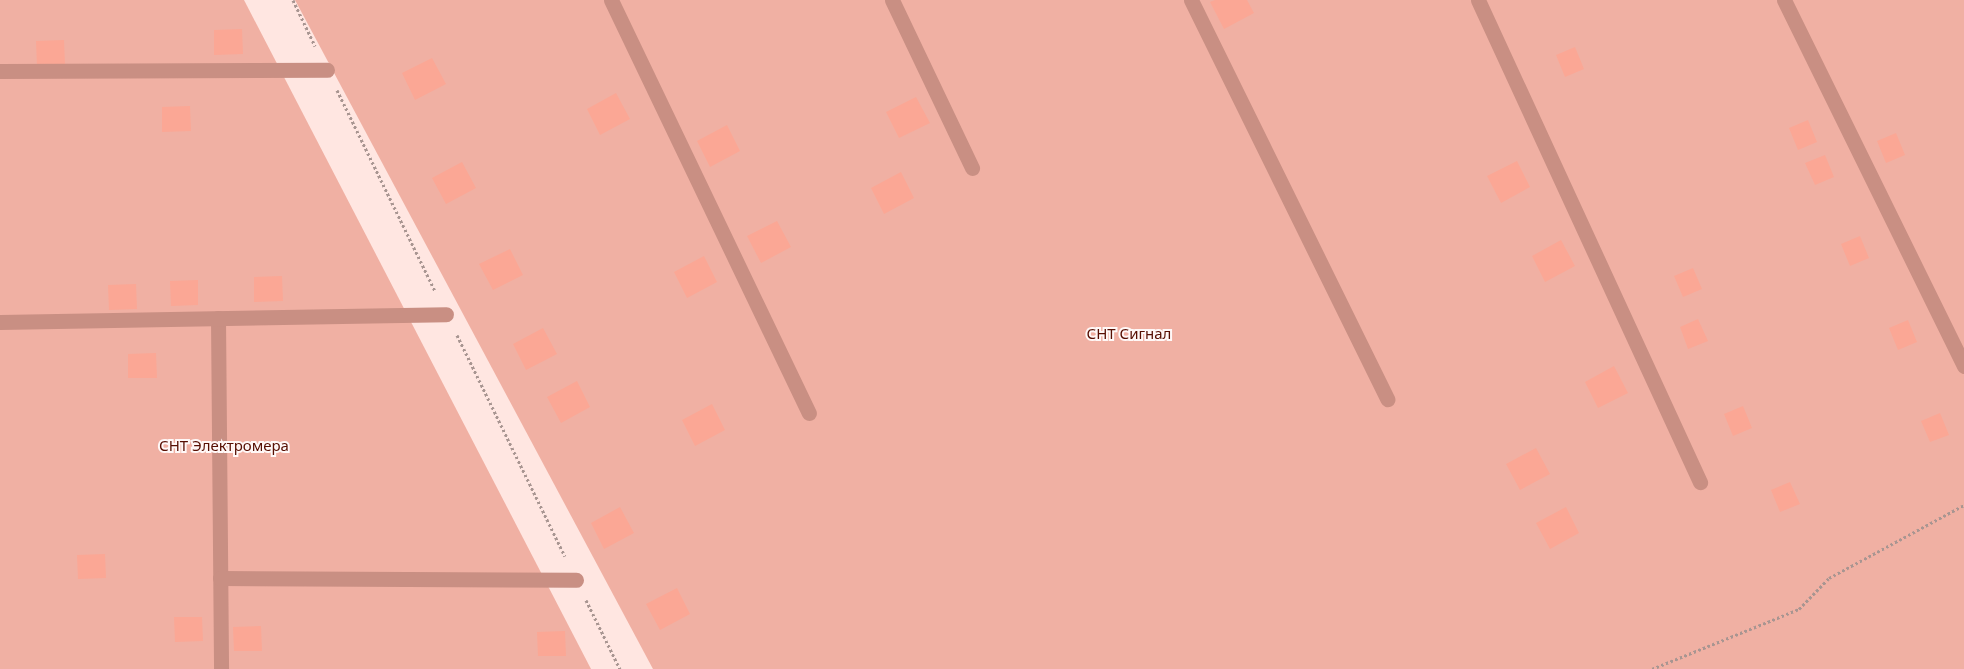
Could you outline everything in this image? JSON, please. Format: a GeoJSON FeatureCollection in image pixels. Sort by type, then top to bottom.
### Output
{"type":"FeatureCollection","features":[{"type":"Feature","properties":{"kind":"lane"},"geometry":{"type":"LineString","coordinates":[[611,0],[809,413]]}},
{"type":"Feature","properties":{"kind":"lane"},"geometry":{"type":"LineString","coordinates":[[892,0],[972,168]]}},
{"type":"Feature","properties":{"kind":"lane"},"geometry":{"type":"LineString","coordinates":[[1191,0],[1387,399]]}},
{"type":"Feature","properties":{"kind":"lane"},"geometry":{"type":"LineString","coordinates":[[1478,0],[1700,482]]}},
{"type":"Feature","properties":{"kind":"lane"},"geometry":{"type":"LineString","coordinates":[[1784,0],[1964,366]]}},
{"type":"Feature","properties":{"kind":"lane"},"geometry":{"type":"LineString","coordinates":[[0,71],[327,70]]}},
{"type":"Feature","properties":{"kind":"lane"},"geometry":{"type":"LineString","coordinates":[[0,322],[446,314]]}},
{"type":"Feature","properties":{"kind":"lane"},"geometry":{"type":"LineString","coordinates":[[218,318],[221,669]]}},
{"type":"Feature","properties":{"kind":"lane"},"geometry":{"type":"LineString","coordinates":[[220,578],[576,580]]}},
{"type":"Feature","properties":{"kind":"path"},"geometry":{"type":"LineString","coordinates":[[1652,669],[1799,609],[1829,578],[1964,505]]}},
{"type":"Feature","properties":{"kind":"green space","name":"СНТ Электромера"},"geometry":{"type":"Polygon","coordinates":[[[0,0],[244,0],[591,669],[0,669],[0,0]]]}},
{"type":"Feature","properties":{"kind":"green space","name":"СНТ Сигнал"},"geometry":{"type":"Polygon","coordinates":[[[295,0],[1964,0],[1964,669],[653,669],[295,0]]]}},
{"type":"Feature","properties":{"kind":"building"},"geometry":{"type":"Polygon","coordinates":[[[1215,0],[1247,0],[1254,13],[1224,29],[1210,2],[1215,0]]]}},
{"type":"Feature","properties":{"kind":"building"},"geometry":{"type":"Polygon","coordinates":[[[242,29],[243,54],[214,55],[214,30],[242,29]]]}},
{"type":"Feature","properties":{"kind":"building"},"geometry":{"type":"Polygon","coordinates":[[[64,40],[65,65],[37,66],[36,41],[64,40]]]}},
{"type":"Feature","properties":{"kind":"building"},"geometry":{"type":"Polygon","coordinates":[[[1575,47],[1584,69],[1565,77],[1556,55],[1575,47]]]}},
{"type":"Feature","properties":{"kind":"building"},"geometry":{"type":"Polygon","coordinates":[[[432,58],[446,84],[415,100],[402,73],[432,58]]]}},
{"type":"Feature","properties":{"kind":"building"},"geometry":{"type":"Polygon","coordinates":[[[616,93],[630,119],[600,135],[587,109],[616,93]]]}},
{"type":"Feature","properties":{"kind":"building"},"geometry":{"type":"Polygon","coordinates":[[[916,97],[930,123],[899,138],[886,112],[916,97]]]}},
{"type":"Feature","properties":{"kind":"building"},"geometry":{"type":"Polygon","coordinates":[[[190,106],[191,131],[162,132],[162,107],[190,106]]]}},
{"type":"Feature","properties":{"kind":"building"},"geometry":{"type":"Polygon","coordinates":[[[1808,120],[1817,142],[1798,150],[1789,128],[1808,120]]]}},
{"type":"Feature","properties":{"kind":"building"},"geometry":{"type":"Polygon","coordinates":[[[727,125],[740,151],[710,167],[697,141],[727,125]]]}},
{"type":"Feature","properties":{"kind":"building"},"geometry":{"type":"Polygon","coordinates":[[[1896,133],[1905,155],[1886,163],[1877,141],[1896,133]]]}},
{"type":"Feature","properties":{"kind":"building"},"geometry":{"type":"Polygon","coordinates":[[[1825,155],[1834,177],[1815,185],[1805,163],[1825,155]]]}},
{"type":"Feature","properties":{"kind":"building"},"geometry":{"type":"Polygon","coordinates":[[[1517,161],[1530,187],[1501,203],[1487,176],[1517,161]]]}},
{"type":"Feature","properties":{"kind":"building"},"geometry":{"type":"Polygon","coordinates":[[[462,162],[476,188],[446,204],[432,178],[462,162]]]}},
{"type":"Feature","properties":{"kind":"building"},"geometry":{"type":"Polygon","coordinates":[[[901,172],[914,198],[884,214],[871,188],[901,172]]]}},
{"type":"Feature","properties":{"kind":"building"},"geometry":{"type":"Polygon","coordinates":[[[777,221],[791,247],[761,263],[747,236],[777,221]]]}},
{"type":"Feature","properties":{"kind":"building"},"geometry":{"type":"Polygon","coordinates":[[[1860,236],[1869,258],[1850,266],[1841,244],[1860,236]]]}},
{"type":"Feature","properties":{"kind":"building"},"geometry":{"type":"Polygon","coordinates":[[[1561,240],[1575,266],[1545,282],[1532,256],[1561,240]]]}},
{"type":"Feature","properties":{"kind":"building"},"geometry":{"type":"Polygon","coordinates":[[[510,249],[523,275],[493,290],[479,264],[510,249]]]}},
{"type":"Feature","properties":{"kind":"building"},"geometry":{"type":"Polygon","coordinates":[[[704,256],[717,282],[687,298],[674,272],[704,256]]]}},
{"type":"Feature","properties":{"kind":"building"},"geometry":{"type":"Polygon","coordinates":[[[1693,268],[1702,289],[1683,297],[1674,276],[1693,268]]]}},
{"type":"Feature","properties":{"kind":"building"},"geometry":{"type":"Polygon","coordinates":[[[282,276],[283,301],[254,302],[254,277],[282,276]]]}},
{"type":"Feature","properties":{"kind":"building"},"geometry":{"type":"Polygon","coordinates":[[[198,280],[198,305],[171,306],[170,281],[198,280]]]}},
{"type":"Feature","properties":{"kind":"building"},"geometry":{"type":"Polygon","coordinates":[[[136,284],[137,309],[109,310],[108,285],[136,284]]]}},
{"type":"Feature","properties":{"kind":"building"},"geometry":{"type":"Polygon","coordinates":[[[1698,319],[1708,341],[1688,349],[1680,327],[1698,319]]]}},
{"type":"Feature","properties":{"kind":"building"},"geometry":{"type":"Polygon","coordinates":[[[1908,320],[1917,342],[1898,350],[1889,328],[1908,320]]]}},
{"type":"Feature","properties":{"kind":"building"},"geometry":{"type":"Polygon","coordinates":[[[543,328],[557,354],[526,370],[513,344],[543,328]]]}},
{"type":"Feature","properties":{"kind":"building"},"geometry":{"type":"Polygon","coordinates":[[[156,353],[157,378],[128,378],[128,354],[156,353]]]}},
{"type":"Feature","properties":{"kind":"building"},"geometry":{"type":"Polygon","coordinates":[[[1614,366],[1628,393],[1598,408],[1585,382],[1614,366]]]}},
{"type":"Feature","properties":{"kind":"building"},"geometry":{"type":"Polygon","coordinates":[[[577,381],[590,407],[561,423],[547,397],[577,381]]]}},
{"type":"Feature","properties":{"kind":"building"},"geometry":{"type":"Polygon","coordinates":[[[712,404],[725,430],[695,446],[682,420],[712,404]]]}},
{"type":"Feature","properties":{"kind":"building"},"geometry":{"type":"Polygon","coordinates":[[[1743,406],[1752,428],[1733,436],[1724,414],[1743,406]]]}},
{"type":"Feature","properties":{"kind":"building"},"geometry":{"type":"Polygon","coordinates":[[[1940,413],[1949,435],[1930,442],[1921,421],[1940,413]]]}},
{"type":"Feature","properties":{"kind":"building"},"geometry":{"type":"Polygon","coordinates":[[[1536,448],[1550,474],[1520,490],[1506,464],[1536,448]]]}},
{"type":"Feature","properties":{"kind":"building"},"geometry":{"type":"Polygon","coordinates":[[[1790,482],[1800,504],[1780,512],[1771,490],[1790,482]]]}},
{"type":"Feature","properties":{"kind":"building"},"geometry":{"type":"Polygon","coordinates":[[[620,507],[634,533],[604,549],[591,523],[620,507]]]}},
{"type":"Feature","properties":{"kind":"building"},"geometry":{"type":"Polygon","coordinates":[[[1566,507],[1579,533],[1550,549],[1536,523],[1566,507]]]}},
{"type":"Feature","properties":{"kind":"building"},"geometry":{"type":"Polygon","coordinates":[[[105,554],[106,578],[78,579],[77,555],[105,554]]]}},
{"type":"Feature","properties":{"kind":"building"},"geometry":{"type":"Polygon","coordinates":[[[677,588],[690,614],[660,630],[646,604],[677,588]]]}},
{"type":"Feature","properties":{"kind":"building"},"geometry":{"type":"Polygon","coordinates":[[[174,617],[202,617],[203,641],[175,642],[174,617]]]}},
{"type":"Feature","properties":{"kind":"building"},"geometry":{"type":"Polygon","coordinates":[[[261,626],[262,651],[234,651],[233,627],[261,626]]]}},
{"type":"Feature","properties":{"kind":"building"},"geometry":{"type":"Polygon","coordinates":[[[565,631],[566,656],[538,656],[537,632],[565,631]]]}}]}
